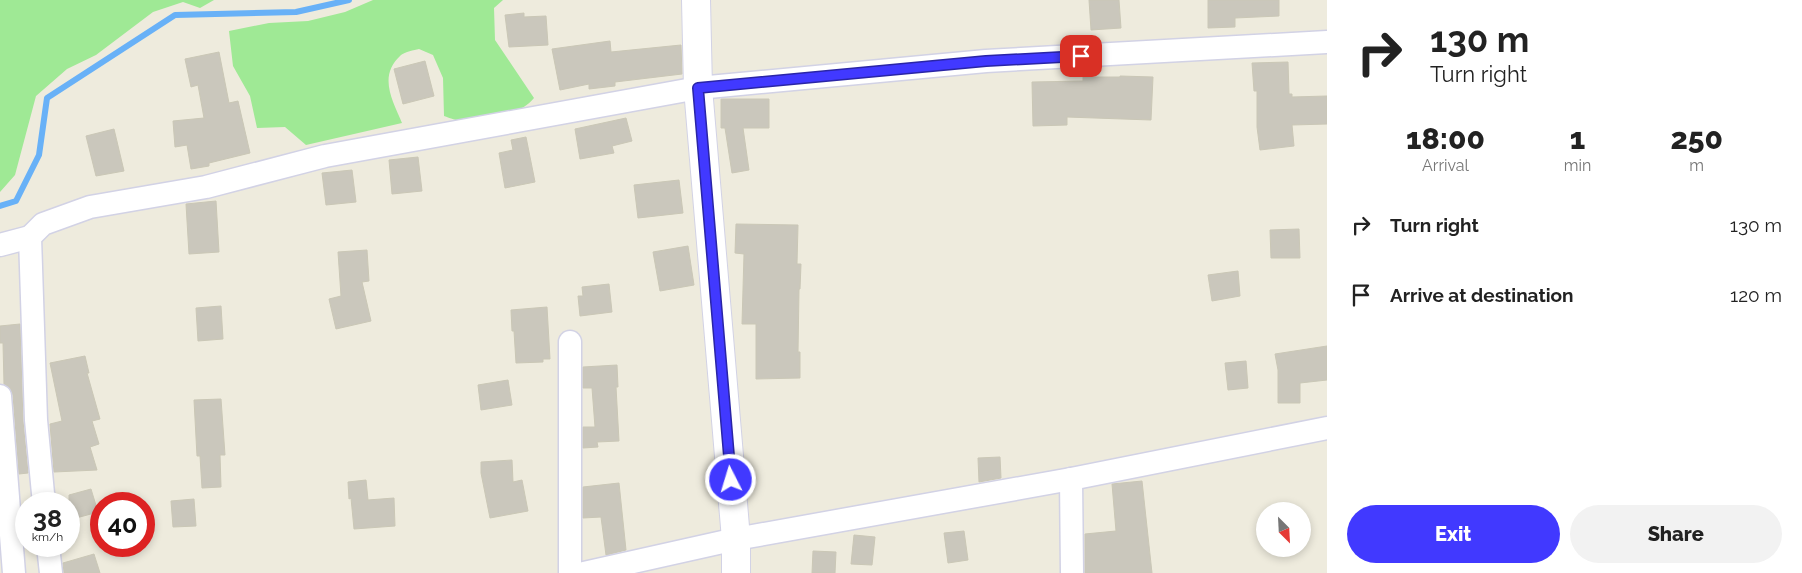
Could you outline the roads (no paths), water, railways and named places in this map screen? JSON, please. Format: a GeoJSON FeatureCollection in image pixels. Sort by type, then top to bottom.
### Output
{"type":"FeatureCollection","features":[{"type":"Feature","properties":{"kind":"street"},"geometry":{"type":"LineString","coordinates":[[696,0],[698,88],[736,539],[736,573]]}},
{"type":"Feature","properties":{"kind":"street"},"geometry":{"type":"LineString","coordinates":[[0,245],[30,236],[43,224],[90,207],[206,187],[325,156],[698,88],[986,61],[1327,42]]}},
{"type":"Feature","properties":{"kind":"street"},"geometry":{"type":"LineString","coordinates":[[30,236],[36,420],[43,492]]}},
{"type":"Feature","properties":{"kind":"street"},"geometry":{"type":"LineString","coordinates":[[570,342],[570,573]]}},
{"type":"Feature","properties":{"kind":"street"},"geometry":{"type":"LineString","coordinates":[[0,396],[14,573]]}},
{"type":"Feature","properties":{"kind":"street"},"geometry":{"type":"LineString","coordinates":[[584,573],[736,539],[1071,479],[1327,428]]}},
{"type":"Feature","properties":{"kind":"street"},"geometry":{"type":"LineString","coordinates":[[1071,479],[1072,573]]}},
{"type":"Feature","properties":{"kind":"street"},"geometry":{"type":"LineString","coordinates":[[49,557],[51,573]]}},
{"type":"Feature","properties":{"kind":"waterway"},"geometry":{"type":"LineString","coordinates":[[0,206],[16,201],[39,155],[47,98],[175,15],[296,12],[349,0]]}}]}
